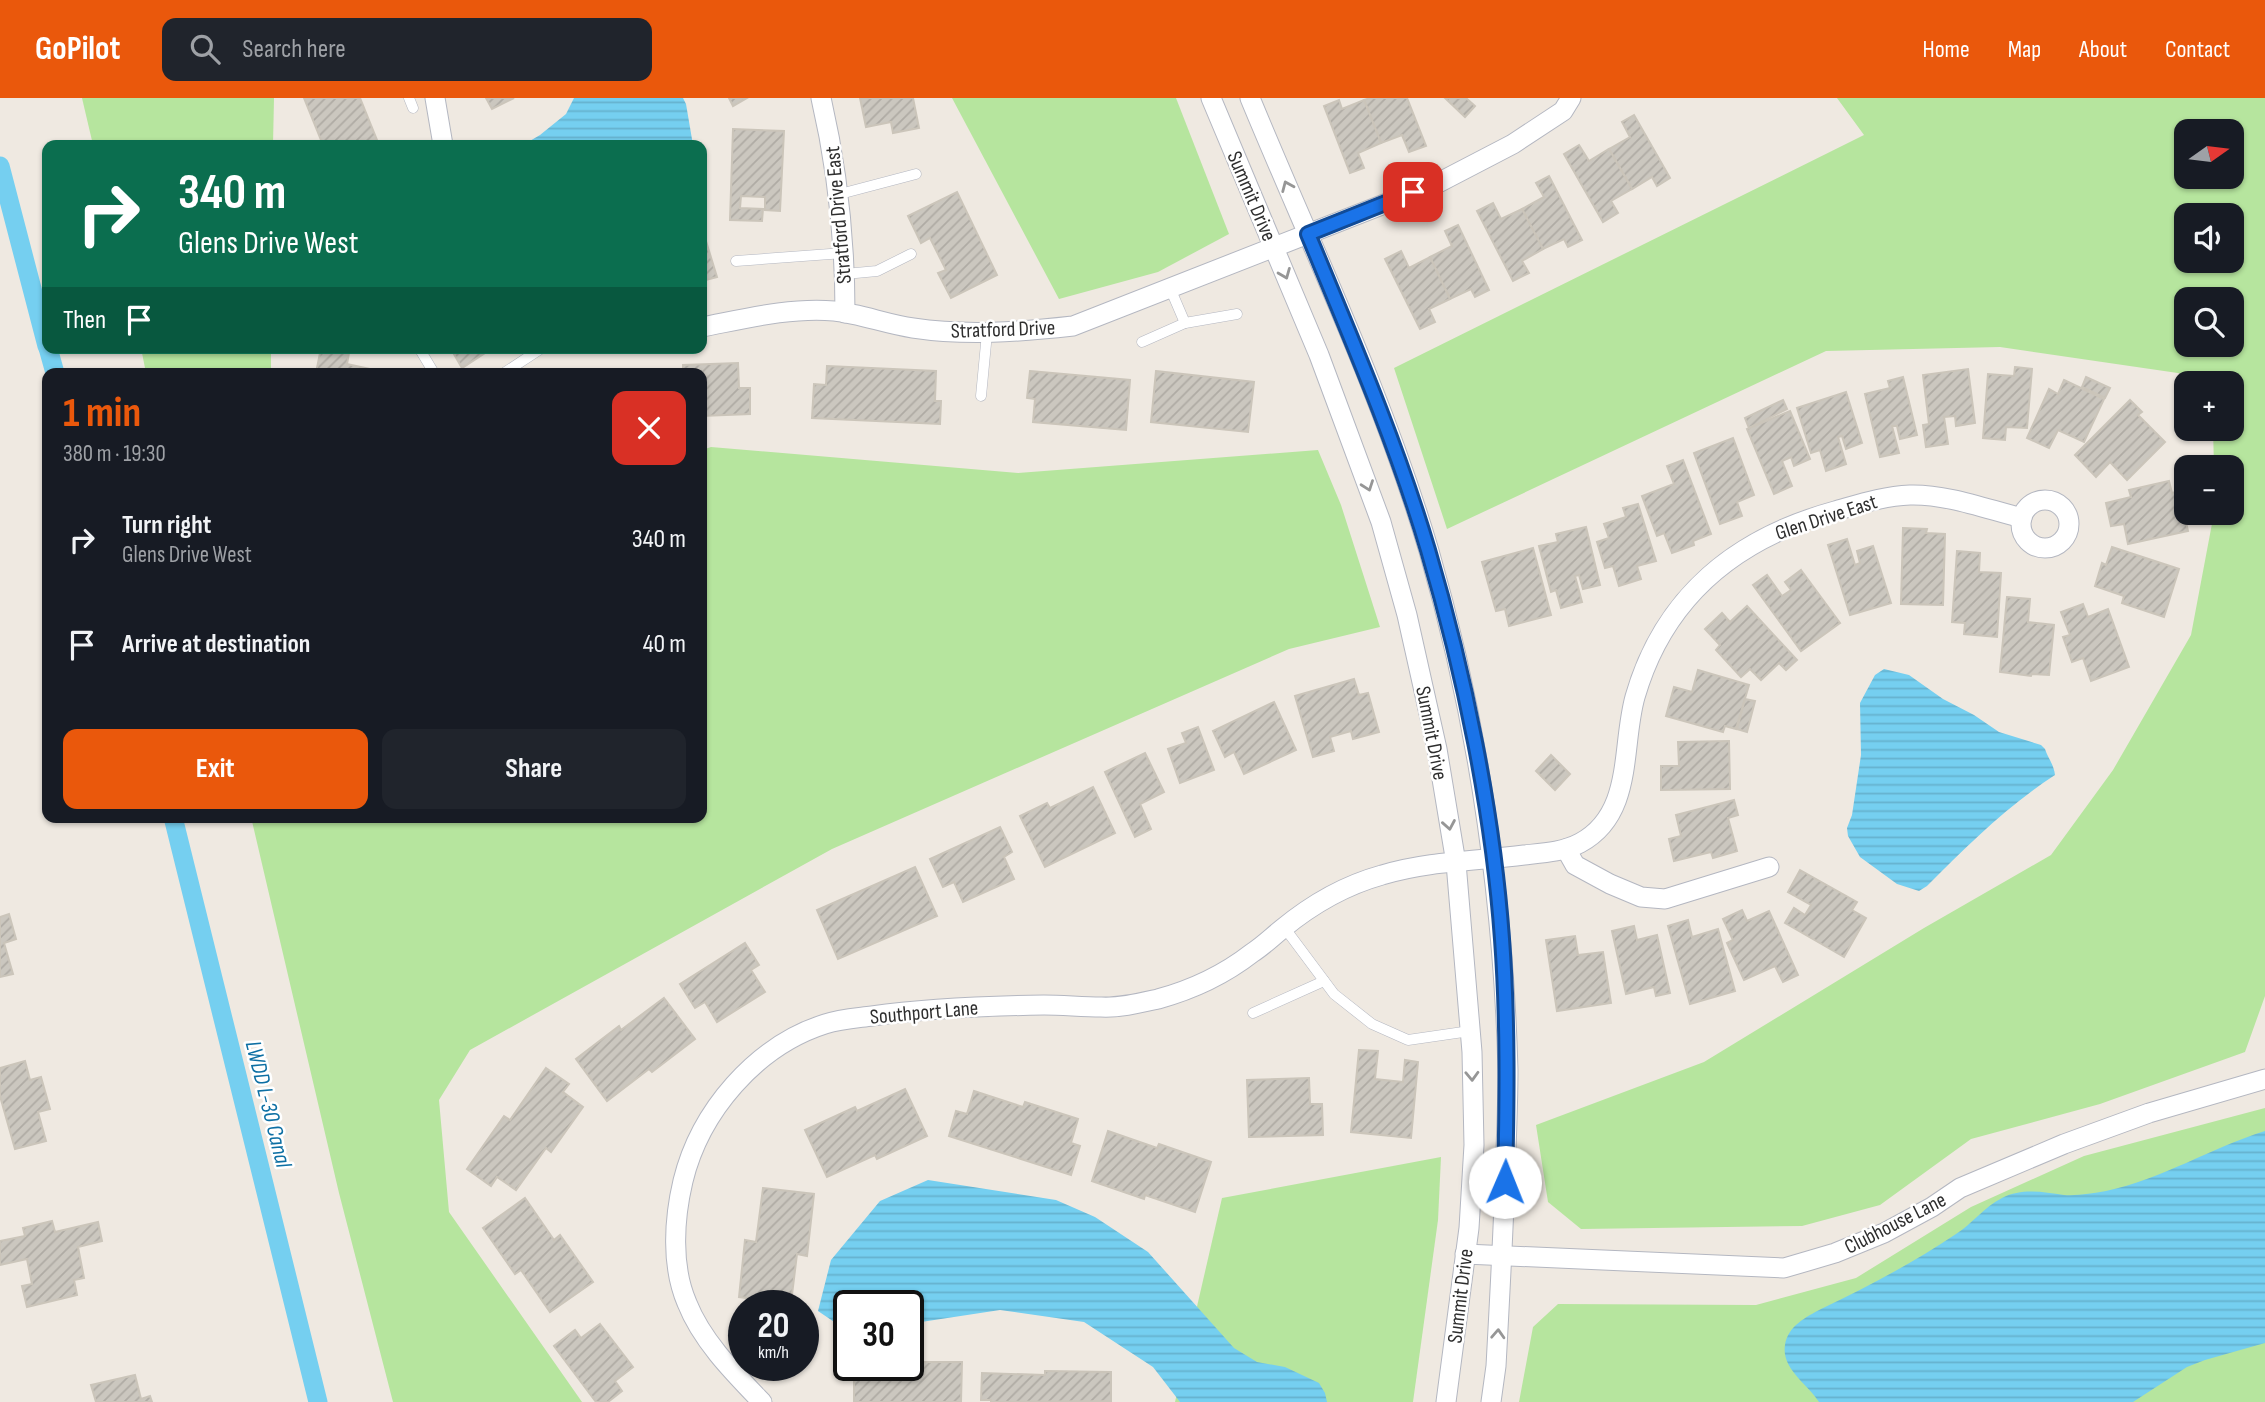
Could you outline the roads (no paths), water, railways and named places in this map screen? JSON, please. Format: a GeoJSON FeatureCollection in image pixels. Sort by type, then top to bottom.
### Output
{"type":"FeatureCollection","features":[{"type":"Feature","properties":{"kind":"street"},"geometry":{"type":"LineString","coordinates":[[435,98],[442,140]]}},
{"type":"Feature","properties":{"kind":"street","name":"Stratford Drive East"},"geometry":{"type":"LineString","coordinates":[[707,326],[794,312],[845,313],[845,253],[840,194],[821,98]]}},
{"type":"Feature","properties":{"kind":"street","name":"Summit Drive"},"geometry":{"type":"LineString","coordinates":[[1211,98],[1323,367],[1381,522],[1408,615],[1437,749],[1456,863],[1470,1031],[1474,1145],[1465,1254],[1446,1402]]}},
{"type":"Feature","properties":{"kind":"street","name":"Summit Drive"},"geometry":{"type":"LineString","coordinates":[[1250,98],[1390,436],[1428,550],[1466,701],[1494,859],[1502,938],[1508,1073],[1496,1366],[1491,1402]]}},
{"type":"Feature","properties":{"kind":"street","name":"Stratford Drive"},"geometry":{"type":"LineString","coordinates":[[845,313],[913,328],[987,333],[1073,326],[1438,183],[1513,144],[1563,111],[1571,98]]}},
{"type":"Feature","properties":{"kind":"street","name":"Glen Drive East"},"geometry":{"type":"LineString","coordinates":[[1456,863],[1566,849],[1591,836],[1611,814],[1622,790],[1628,732],[1635,699],[1661,636],[1702,582],[1728,560],[1772,533],[1793,524],[1882,498],[1925,496],[2022,518]]}},
{"type":"Feature","properties":{"kind":"street"},"geometry":{"type":"LineString","coordinates":[[1566,849],[1575,865],[1641,897],[1665,899],[1769,867]]}},
{"type":"Feature","properties":{"kind":"street","name":"Southport Lane"},"geometry":{"type":"LineString","coordinates":[[762,1402],[715,1349],[687,1306],[677,1261],[676,1233],[678,1201],[697,1141],[712,1113],[743,1076],[766,1055],[793,1038],[822,1025],[904,1011],[974,1006],[1052,1005],[1105,1008],[1157,999],[1218,975],[1252,954],[1306,911],[1340,891],[1377,876],[1429,865],[1456,863]]}},
{"type":"Feature","properties":{"kind":"street","name":"Clubhouse Lane"},"geometry":{"type":"LineString","coordinates":[[1465,1254],[1784,1268],[1835,1253],[1884,1233],[1961,1188],[2064,1144],[2149,1113],[2265,1079]]}},
{"type":"Feature","properties":{"kind":"lane"},"geometry":{"type":"LineString","coordinates":[[840,194],[916,174]]}},
{"type":"Feature","properties":{"kind":"lane"},"geometry":{"type":"LineString","coordinates":[[736,261],[845,253]]}},
{"type":"Feature","properties":{"kind":"lane"},"geometry":{"type":"LineString","coordinates":[[845,274],[877,271],[911,254]]}},
{"type":"Feature","properties":{"kind":"lane"},"geometry":{"type":"LineString","coordinates":[[1170,288],[1185,323]]}},
{"type":"Feature","properties":{"kind":"lane"},"geometry":{"type":"LineString","coordinates":[[1142,342],[1185,323],[1237,314]]}},
{"type":"Feature","properties":{"kind":"lane"},"geometry":{"type":"LineString","coordinates":[[981,396],[987,333]]}},
{"type":"Feature","properties":{"kind":"lane"},"geometry":{"type":"LineString","coordinates":[[512,368],[533,354]]}},
{"type":"Feature","properties":{"kind":"lane"},"geometry":{"type":"LineString","coordinates":[[1284,927],[1334,994],[1372,1024],[1408,1040],[1470,1031]]}},
{"type":"Feature","properties":{"kind":"lane"},"geometry":{"type":"LineString","coordinates":[[1253,1013],[1324,981]]}},
{"type":"Feature","properties":{"kind":"water"},"geometry":{"type":"Polygon","coordinates":[[[574,98],[683,98],[692,140],[532,140],[566,114],[574,98]]]}},
{"type":"Feature","properties":{"kind":"water"},"geometry":{"type":"Polygon","coordinates":[[[1884,669],[1909,675],[1999,732],[2041,745],[2055,775],[2004,813],[1919,891],[1897,884],[1860,857],[1848,836],[1847,828],[1852,815],[1861,755],[1860,703],[1875,675],[1884,669]]]}},
{"type":"Feature","properties":{"kind":"water"},"geometry":{"type":"Polygon","coordinates":[[[2265,1131],[2265,1343],[2187,1367],[2133,1402],[1819,1402],[1787,1362],[1785,1345],[1790,1332],[1798,1323],[1923,1255],[1962,1230],[2002,1198],[2025,1192],[2085,1194],[2127,1186],[2265,1131]]]}},
{"type":"Feature","properties":{"kind":"water"},"geometry":{"type":"Polygon","coordinates":[[[928,1180],[1056,1200],[1095,1217],[1148,1252],[1234,1348],[1257,1362],[1285,1367],[1319,1383],[1327,1402],[1180,1402],[1153,1367],[1084,1322],[1000,1310],[924,1322],[924,1290],[833,1290],[833,1321],[819,1312],[831,1260],[880,1201],[928,1180]]]}},
{"type":"Feature","properties":{"kind":"waterway","name":"LWDD L-30 Canal"},"geometry":{"type":"LineString","coordinates":[[0,166],[42,327]]}},
{"type":"Feature","properties":{"kind":"waterway","name":"LWDD L-30 Canal"},"geometry":{"type":"LineString","coordinates":[[50,354],[54,368]]}},
{"type":"Feature","properties":{"kind":"waterway","name":"LWDD L-30 Canal"},"geometry":{"type":"LineString","coordinates":[[174,823],[318,1402]]}}]}
